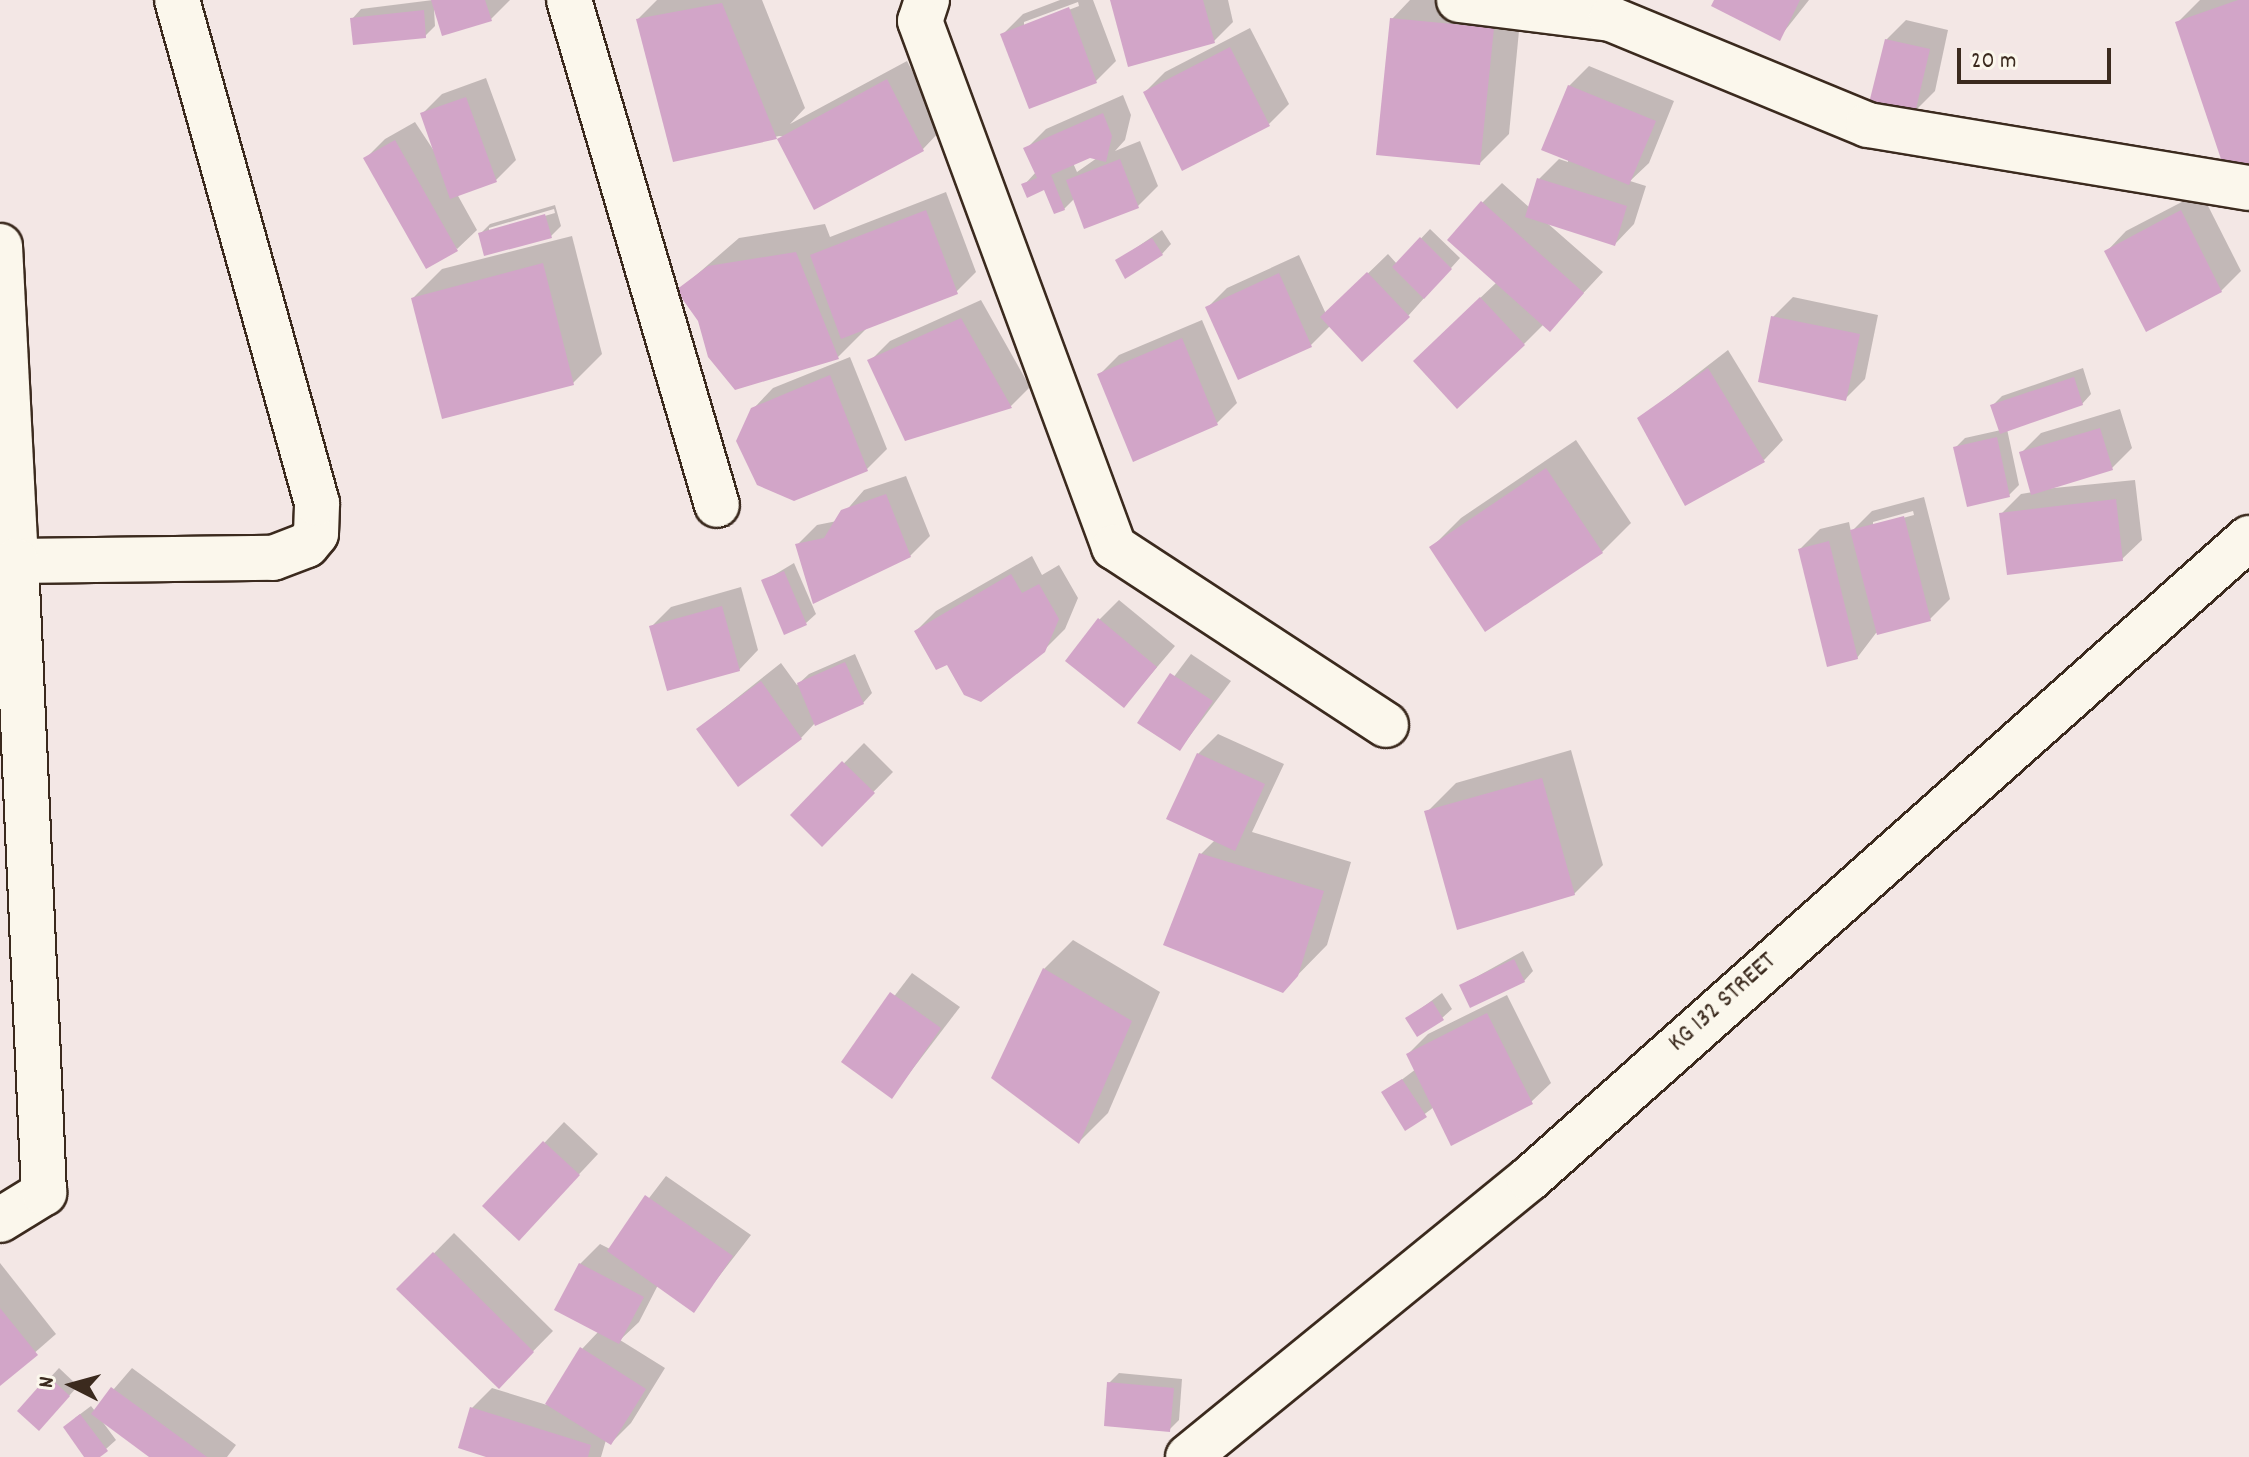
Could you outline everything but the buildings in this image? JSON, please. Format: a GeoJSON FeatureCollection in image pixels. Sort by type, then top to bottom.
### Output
{"type":"FeatureCollection","features":[{"type":"Feature","properties":{"kind":"street"},"geometry":{"type":"LineString","coordinates":[[16,561],[273,558],[294,554],[316,534],[317,503],[177,0]]}},
{"type":"Feature","properties":{"kind":"street"},"geometry":{"type":"LineString","coordinates":[[569,0],[717,505]]}},
{"type":"Feature","properties":{"kind":"street"},"geometry":{"type":"LineString","coordinates":[[927,0],[920,21],[1114,547],[1386,725]]}},
{"type":"Feature","properties":{"kind":"street"},"geometry":{"type":"LineString","coordinates":[[1459,0],[1611,19],[1868,125],[2249,188]]}},
{"type":"Feature","properties":{"kind":"street"},"geometry":{"type":"LineString","coordinates":[[0,246],[44,1193],[0,1220]]}},
{"type":"Feature","properties":{"kind":"street","name":"KG 132 STREET"},"geometry":{"type":"LineString","coordinates":[[1188,1457],[1529,1179],[2249,538]]}}]}
